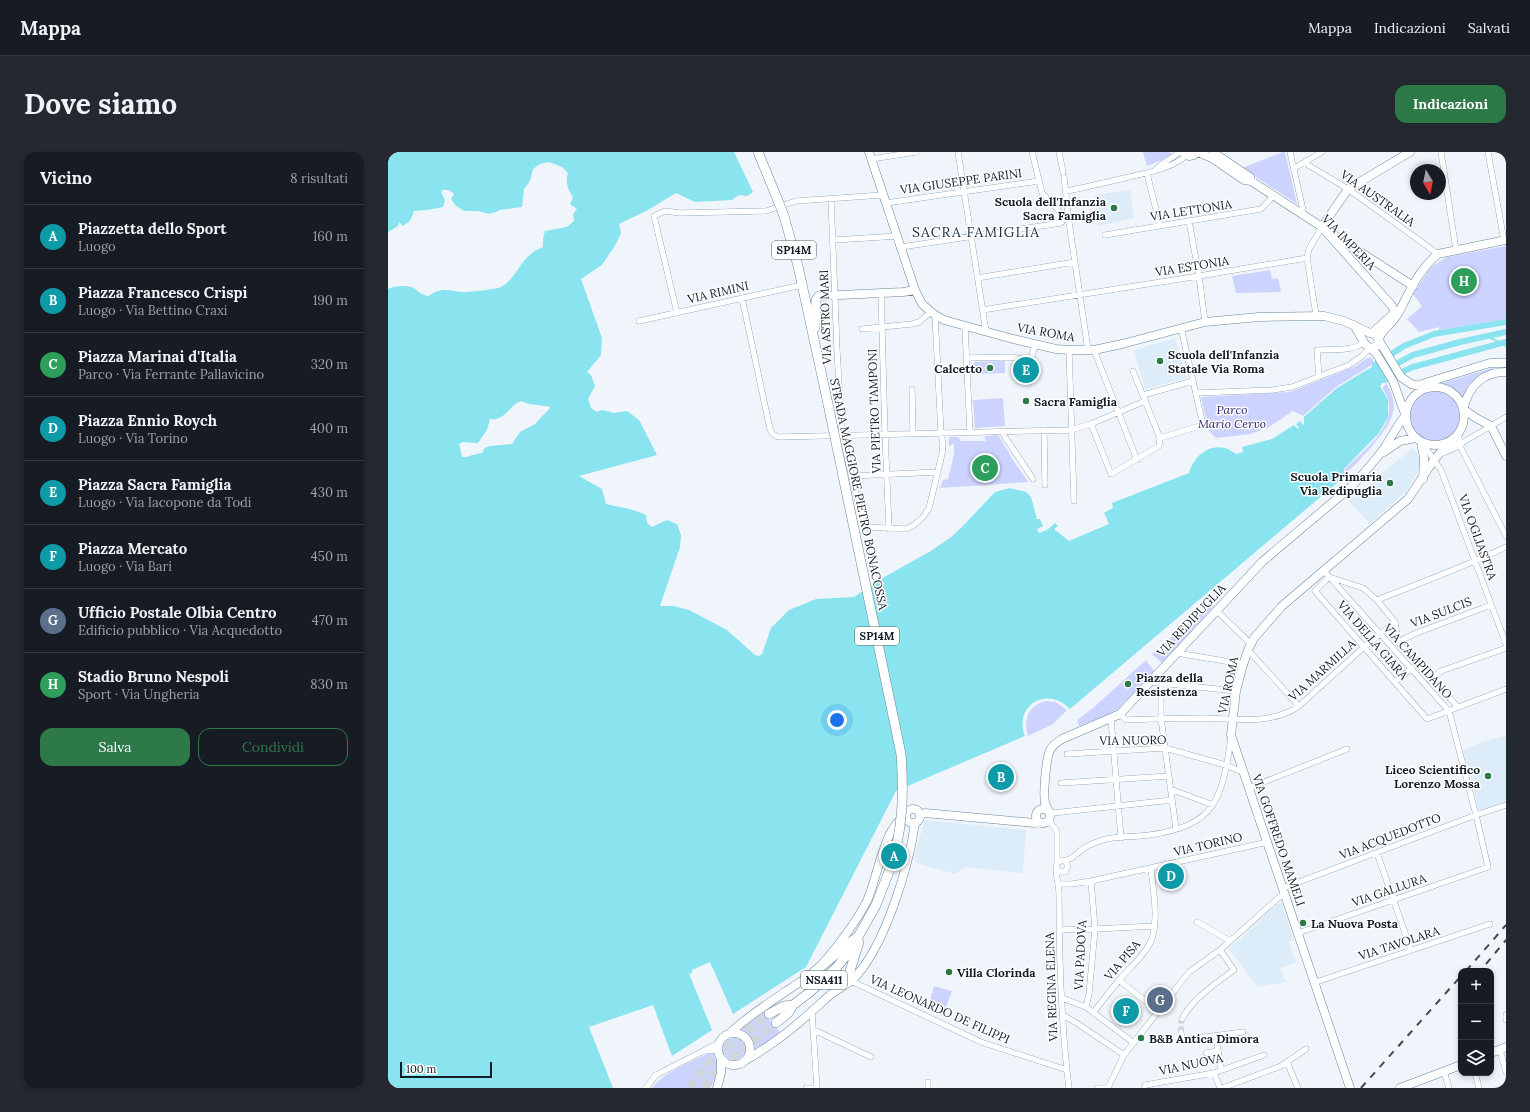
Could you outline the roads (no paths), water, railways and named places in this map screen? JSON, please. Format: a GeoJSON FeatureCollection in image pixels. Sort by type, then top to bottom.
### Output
{"type":"FeatureCollection","features":[{"type":"Feature","properties":{"kind":"main road","name":"STRADA MAGGIORE PIETRO BONACOSSA"},"geometry":{"type":"LineString","coordinates":[[758,152],[784,216],[802,285],[902,754],[903,805],[900,829],[894,857],[879,899],[850,951],[836,968],[810,992],[793,1005],[788,1013],[776,1023]]}},
{"type":"Feature","properties":{"kind":"main road"},"geometry":{"type":"LineString","coordinates":[[814,343],[816,300],[819,296]]}},
{"type":"Feature","properties":{"kind":"main road"},"geometry":{"type":"LineString","coordinates":[[815,971],[829,961],[848,943],[859,936]]}},
{"type":"Feature","properties":{"kind":"main road"},"geometry":{"type":"LineString","coordinates":[[851,981],[850,971],[859,945],[859,936]]}},
{"type":"Feature","properties":{"kind":"main road","name":"STRADA MAGGIORE PIETRO BONACOSSA"},"geometry":{"type":"LineString","coordinates":[[769,1014],[784,1006],[793,1005]]}},
{"type":"Feature","properties":{"kind":"street"},"geometry":{"type":"LineString","coordinates":[[870,155],[916,152]]}},
{"type":"Feature","properties":{"kind":"street"},"geometry":{"type":"LineString","coordinates":[[958,152],[970,237],[986,332]]}},
{"type":"Feature","properties":{"kind":"street"},"geometry":{"type":"LineString","coordinates":[[1032,152],[1042,193],[1069,222],[1080,294],[1091,350],[1137,460]]}},
{"type":"Feature","properties":{"kind":"street"},"geometry":{"type":"LineString","coordinates":[[901,246],[1061,223],[1068,213],[1066,191],[1059,152]]}},
{"type":"Feature","properties":{"kind":"street"},"geometry":{"type":"LineString","coordinates":[[1066,191],[1094,186],[1154,171],[1176,163],[1183,153],[1192,156],[1197,152]]}},
{"type":"Feature","properties":{"kind":"street","name":"VIA IMPERIA"},"geometry":{"type":"LineString","coordinates":[[1197,152],[1212,158],[1244,180],[1251,181],[1322,227],[1342,245],[1392,306]]}},
{"type":"Feature","properties":{"kind":"street","name":"VIA IMPERIA"},"geometry":{"type":"LineString","coordinates":[[1212,152],[1250,177],[1251,181]]}},
{"type":"Feature","properties":{"kind":"street"},"geometry":{"type":"LineString","coordinates":[[1290,152],[1304,210],[1302,213]]}},
{"type":"Feature","properties":{"kind":"street"},"geometry":{"type":"LineString","coordinates":[[1293,169],[1322,152]]}},
{"type":"Feature","properties":{"kind":"street"},"geometry":{"type":"LineString","coordinates":[[1316,315],[1308,258],[1309,249],[1348,189],[1410,152]]}},
{"type":"Feature","properties":{"kind":"street"},"geometry":{"type":"LineString","coordinates":[[1441,152],[1456,250]]}},
{"type":"Feature","properties":{"kind":"street"},"geometry":{"type":"LineString","coordinates":[[1196,393],[1292,387],[1350,365],[1370,348],[1377,346],[1381,334],[1396,317],[1402,304],[1430,260],[1438,254],[1505,241],[1488,152]]}},
{"type":"Feature","properties":{"kind":"street","name":"VIA ROMA"},"geometry":{"type":"LineString","coordinates":[[870,155],[884,199],[922,304],[944,320],[1035,344],[1069,350],[1091,350],[1122,344],[1205,322],[1245,318],[1316,315],[1333,317],[1371,333]]}},
{"type":"Feature","properties":{"kind":"street","name":"VIA AUSTRALIA"},"geometry":{"type":"LineString","coordinates":[[1306,162],[1308,165],[1348,189],[1438,254]]}},
{"type":"Feature","properties":{"kind":"street"},"geometry":{"type":"LineString","coordinates":[[1147,173],[1160,226]]}},
{"type":"Feature","properties":{"kind":"street","name":"VIA GIUSEPPE PARINI"},"geometry":{"type":"LineString","coordinates":[[677,313],[654,216],[665,211],[680,213],[766,211],[796,201],[884,199],[964,191],[1039,181]]}},
{"type":"Feature","properties":{"kind":"street","name":"VIA LETTONIA"},"geometry":{"type":"LineString","coordinates":[[1105,235],[1261,209],[1274,195]]}},
{"type":"Feature","properties":{"kind":"street","name":"VIA ASTRO MARI"},"geometry":{"type":"LineString","coordinates":[[832,199],[842,435],[864,527],[889,529]]}},
{"type":"Feature","properties":{"kind":"street"},"geometry":{"type":"LineString","coordinates":[[1189,221],[1199,276],[1205,322]]}},
{"type":"Feature","properties":{"kind":"street"},"geometry":{"type":"LineString","coordinates":[[834,240],[898,236]]}},
{"type":"Feature","properties":{"kind":"street"},"geometry":{"type":"LineString","coordinates":[[1342,245],[1413,286]]}},
{"type":"Feature","properties":{"kind":"street","name":"VIA ESTONIA"},"geometry":{"type":"LineString","coordinates":[[982,310],[1308,258]]}},
{"type":"Feature","properties":{"kind":"street"},"geometry":{"type":"LineString","coordinates":[[977,278],[1075,262]]}},
{"type":"Feature","properties":{"kind":"street","name":"VIA RIMINI"},"geometry":{"type":"LineString","coordinates":[[638,321],[802,285]]}},
{"type":"Feature","properties":{"kind":"street"},"geometry":{"type":"LineString","coordinates":[[819,296],[916,290]]}},
{"type":"Feature","properties":{"kind":"street","name":"VIA PIETRO TAMPONI"},"geometry":{"type":"LineString","coordinates":[[881,293],[889,529]]}},
{"type":"Feature","properties":{"kind":"street"},"geometry":{"type":"LineString","coordinates":[[742,298],[771,432],[780,437],[1071,430],[1091,424],[1145,402]]}},
{"type":"Feature","properties":{"kind":"street"},"geometry":{"type":"LineString","coordinates":[[1319,377],[1317,350],[1358,347],[1364,341],[1366,335],[1371,333],[1392,316],[1394,311],[1392,306],[1402,304]]}},
{"type":"Feature","properties":{"kind":"street"},"geometry":{"type":"LineString","coordinates":[[862,329],[881,328],[919,322],[933,313],[943,444],[938,472],[928,508],[923,517],[914,525],[906,529],[889,529]]}},
{"type":"Feature","properties":{"kind":"street"},"geometry":{"type":"LineString","coordinates":[[1353,325],[1366,346],[1370,348],[1397,379],[1411,384],[1431,384],[1450,391],[1456,396],[1463,409],[1483,423],[1491,426],[1506,456]]}},
{"type":"Feature","properties":{"kind":"street"},"geometry":{"type":"LineString","coordinates":[[966,327],[970,432]]}},
{"type":"Feature","properties":{"kind":"street"},"geometry":{"type":"LineString","coordinates":[[1160,438],[1204,425],[1181,328]]}},
{"type":"Feature","properties":{"kind":"street"},"geometry":{"type":"LineString","coordinates":[[1371,333],[1378,336],[1397,379],[1408,428],[1417,442],[1424,458],[1423,479]]}},
{"type":"Feature","properties":{"kind":"street"},"geometry":{"type":"LineString","coordinates":[[968,358],[1012,357],[1031,361],[1035,344]]}},
{"type":"Feature","properties":{"kind":"street"},"geometry":{"type":"LineString","coordinates":[[1069,350],[1074,501]]}},
{"type":"Feature","properties":{"kind":"street"},"geometry":{"type":"LineString","coordinates":[[1406,415],[1412,397],[1431,384],[1490,363],[1506,363]]}},
{"type":"Feature","properties":{"kind":"street"},"geometry":{"type":"LineString","coordinates":[[1091,424],[1111,474],[1159,446],[1160,438],[1133,371]]}},
{"type":"Feature","properties":{"kind":"street"},"geometry":{"type":"LineString","coordinates":[[1417,442],[1432,445],[1450,441],[1458,433],[1463,422],[1463,409],[1466,397],[1474,384],[1480,379],[1495,373],[1506,372]]}},
{"type":"Feature","properties":{"kind":"street"},"geometry":{"type":"LineString","coordinates":[[1143,395],[1193,381]]}},
{"type":"Feature","properties":{"kind":"street"},"geometry":{"type":"LineString","coordinates":[[912,388],[913,433]]}},
{"type":"Feature","properties":{"kind":"street"},"geometry":{"type":"LineString","coordinates":[[1466,397],[1472,415]]}},
{"type":"Feature","properties":{"kind":"street"},"geometry":{"type":"LineString","coordinates":[[1396,426],[1401,402]]}},
{"type":"Feature","properties":{"kind":"street","name":"VIA REDIPUGLIA"},"geometry":{"type":"LineString","coordinates":[[1049,812],[1045,804],[1047,759],[1054,745],[1062,739],[1120,714],[1263,561],[1352,486],[1376,459],[1396,426],[1406,415]]}},
{"type":"Feature","properties":{"kind":"street"},"geometry":{"type":"LineString","coordinates":[[1441,453],[1460,444],[1506,417]]}},
{"type":"Feature","properties":{"kind":"street"},"geometry":{"type":"LineString","coordinates":[[1044,430],[1045,485]]}},
{"type":"Feature","properties":{"kind":"street"},"geometry":{"type":"LineString","coordinates":[[1003,431],[1003,434],[1033,479]]}},
{"type":"Feature","properties":{"kind":"street"},"geometry":{"type":"LineString","coordinates":[[1458,433],[1460,444],[1506,536]]}},
{"type":"Feature","properties":{"kind":"street","name":"VIA REDIPUGLIA"},"geometry":{"type":"LineString","coordinates":[[1376,459],[1400,441],[1417,442]]}},
{"type":"Feature","properties":{"kind":"street","name":"VIA ROMA"},"geometry":{"type":"LineString","coordinates":[[1057,866],[1074,857],[1084,848],[1094,843],[1107,839],[1150,835],[1176,829],[1191,824],[1209,810],[1213,805],[1224,781],[1236,691],[1243,664],[1250,647],[1260,631],[1282,606],[1326,574],[1408,499],[1423,479],[1434,460],[1450,441]]}},
{"type":"Feature","properties":{"kind":"street","name":"VIA OGLIASTRA"},"geometry":{"type":"LineString","coordinates":[[1417,442],[1441,470],[1506,644]]}},
{"type":"Feature","properties":{"kind":"street"},"geometry":{"type":"LineString","coordinates":[[852,476],[938,472]]}},
{"type":"Feature","properties":{"kind":"street"},"geometry":{"type":"LineString","coordinates":[[1377,600],[1476,562],[1506,547]]}},
{"type":"Feature","properties":{"kind":"street","name":"VIA CAMPIDANO"},"geometry":{"type":"LineString","coordinates":[[1326,574],[1363,588],[1377,600],[1395,622],[1398,642],[1458,707]]}},
{"type":"Feature","properties":{"kind":"street","name":"VIA CAMPIDANO"},"geometry":{"type":"LineString","coordinates":[[1326,574],[1449,710],[1488,866]]}},
{"type":"Feature","properties":{"kind":"street","name":"VIA DELLA GIARA"},"geometry":{"type":"LineString","coordinates":[[1326,574],[1315,591],[1427,719],[1449,710]]}},
{"type":"Feature","properties":{"kind":"street","name":"VIA SULCIS"},"geometry":{"type":"LineString","coordinates":[[1398,642],[1414,634],[1491,605]]}},
{"type":"Feature","properties":{"kind":"street"},"geometry":{"type":"LineString","coordinates":[[1216,611],[1250,647],[1300,706]]}},
{"type":"Feature","properties":{"kind":"street","name":"VIA MARMILLA"},"geometry":{"type":"LineString","coordinates":[[1120,714],[1126,720],[1161,718],[1254,720],[1291,712],[1300,706],[1379,634],[1395,622]]}},
{"type":"Feature","properties":{"kind":"street"},"geometry":{"type":"LineString","coordinates":[[1426,684],[1441,671],[1506,648]]}},
{"type":"Feature","properties":{"kind":"street"},"geometry":{"type":"LineString","coordinates":[[1177,653],[1243,664]]}},
{"type":"Feature","properties":{"kind":"street"},"geometry":{"type":"LineString","coordinates":[[1395,682],[1412,668]]}},
{"type":"Feature","properties":{"kind":"street"},"geometry":{"type":"LineString","coordinates":[[1150,682],[1236,691]]}},
{"type":"Feature","properties":{"kind":"street"},"geometry":{"type":"LineString","coordinates":[[1161,684],[1161,718],[1176,829]]}},
{"type":"Feature","properties":{"kind":"street"},"geometry":{"type":"LineString","coordinates":[[1449,710],[1506,689]]}},
{"type":"Feature","properties":{"kind":"street"},"geometry":{"type":"LineString","coordinates":[[1111,719],[1121,838]]}},
{"type":"Feature","properties":{"kind":"street","name":"VIA GOFFREDO MAMELI"},"geometry":{"type":"LineString","coordinates":[[1231,735],[1268,842],[1283,891],[1316,982],[1350,1088]]}},
{"type":"Feature","properties":{"kind":"street","name":"VIA NUORO"},"geometry":{"type":"LineString","coordinates":[[1067,754],[1165,748],[1243,772]]}},
{"type":"Feature","properties":{"kind":"street"},"geometry":{"type":"LineString","coordinates":[[1249,788],[1347,749]]}},
{"type":"Feature","properties":{"kind":"street"},"geometry":{"type":"LineString","coordinates":[[1061,783],[1169,776]]}},
{"type":"Feature","properties":{"kind":"street"},"geometry":{"type":"LineString","coordinates":[[1170,789],[1213,805]]}},
{"type":"Feature","properties":{"kind":"street","name":"VIA REDIPUGLIA"},"geometry":{"type":"LineString","coordinates":[[1038,815],[1045,797]]}},
{"type":"Feature","properties":{"kind":"street"},"geometry":{"type":"LineString","coordinates":[[920,815],[925,813],[1035,823],[1038,815],[1044,809],[1053,813],[1172,800]]}},
{"type":"Feature","properties":{"kind":"street","name":"VIA ACQUEDOTTO"},"geometry":{"type":"LineString","coordinates":[[1108,1088],[1124,1055],[1189,972],[1220,950],[1283,891],[1377,852],[1506,805]]}},
{"type":"Feature","properties":{"kind":"street"},"geometry":{"type":"LineString","coordinates":[[718,1086],[728,1070],[767,1048],[812,1012],[831,994],[851,981],[864,965],[890,917],[903,876],[915,823],[919,820],[920,815],[917,810],[913,808],[906,812],[906,817],[908,821],[915,823]]}},
{"type":"Feature","properties":{"kind":"street"},"geometry":{"type":"LineString","coordinates":[[1038,815],[1045,824],[1051,817],[1049,812]]}},
{"type":"Feature","properties":{"kind":"street"},"geometry":{"type":"LineString","coordinates":[[646,1088],[656,1075],[719,1043],[723,1037],[758,1010],[815,971],[827,959],[853,923],[874,885],[892,829],[899,820],[906,817]]}},
{"type":"Feature","properties":{"kind":"street","name":"VIA REGINA ELENA"},"geometry":{"type":"LineString","coordinates":[[1049,821],[1057,831],[1062,998],[1069,1088]]}},
{"type":"Feature","properties":{"kind":"street","name":"VIA TORINO"},"geometry":{"type":"LineString","coordinates":[[1059,884],[1072,884],[1091,881],[1268,842]]}},
{"type":"Feature","properties":{"kind":"street"},"geometry":{"type":"LineString","coordinates":[[1377,852],[1411,950]]}},
{"type":"Feature","properties":{"kind":"street"},"geometry":{"type":"LineString","coordinates":[[1057,866],[1060,872],[1065,872],[1068,866],[1058,855]]}},
{"type":"Feature","properties":{"kind":"street","name":"VIA GALLURA"},"geometry":{"type":"LineString","coordinates":[[1298,933],[1488,866]]}},
{"type":"Feature","properties":{"kind":"street","name":"VIA PISA"},"geometry":{"type":"LineString","coordinates":[[1094,1012],[1148,946],[1153,937],[1154,926],[1151,868]]}},
{"type":"Feature","properties":{"kind":"street","name":"VIA REGINA ELENA"},"geometry":{"type":"LineString","coordinates":[[1059,884],[1065,872]]}},
{"type":"Feature","properties":{"kind":"street","name":"VIA PADOVA"},"geometry":{"type":"LineString","coordinates":[[1086,1007],[1089,994],[1095,929],[1091,881]]}},
{"type":"Feature","properties":{"kind":"street"},"geometry":{"type":"LineString","coordinates":[[1197,922],[1230,941]]}},
{"type":"Feature","properties":{"kind":"street","name":"VIA TAVOLARA"},"geometry":{"type":"LineString","coordinates":[[1316,982],[1490,924]]}},
{"type":"Feature","properties":{"kind":"street"},"geometry":{"type":"LineString","coordinates":[[1059,930],[1154,926]]}},
{"type":"Feature","properties":{"kind":"street"},"geometry":{"type":"LineString","coordinates":[[1182,1019],[1185,1013],[1207,990],[1234,970],[1220,950]]}},
{"type":"Feature","properties":{"kind":"street"},"geometry":{"type":"LineString","coordinates":[[1119,980],[1158,1011]]}},
{"type":"Feature","properties":{"kind":"street","name":"VIA LEONARDO DE FILIPPI"},"geometry":{"type":"LineString","coordinates":[[851,981],[981,1042],[1067,1070]]}},
{"type":"Feature","properties":{"kind":"street"},"geometry":{"type":"LineString","coordinates":[[1062,998],[1086,1007],[1134,1043]]}},
{"type":"Feature","properties":{"kind":"street"},"geometry":{"type":"LineString","coordinates":[[806,1088],[817,1088],[812,1012]]}},
{"type":"Feature","properties":{"kind":"street"},"geometry":{"type":"LineString","coordinates":[[1063,1015],[1124,1055]]}},
{"type":"Feature","properties":{"kind":"street"},"geometry":{"type":"LineString","coordinates":[[1506,1015],[1506,1020]]}},
{"type":"Feature","properties":{"kind":"street"},"geometry":{"type":"LineString","coordinates":[[814,1030],[871,1057]]}},
{"type":"Feature","properties":{"kind":"street"},"geometry":{"type":"LineString","coordinates":[[1181,1032],[1182,1040],[1216,1039],[1243,1032]]}},
{"type":"Feature","properties":{"kind":"street"},"geometry":{"type":"LineString","coordinates":[[730,1033],[740,1033],[748,1040],[750,1051],[746,1060]]}},
{"type":"Feature","properties":{"kind":"street"},"geometry":{"type":"LineString","coordinates":[[1216,1039],[1221,1070]]}},
{"type":"Feature","properties":{"kind":"street"},"geometry":{"type":"LineString","coordinates":[[718,1086],[721,1073],[719,1043]]}},
{"type":"Feature","properties":{"kind":"street"},"geometry":{"type":"LineString","coordinates":[[1214,1073],[1221,1088],[1281,1066],[1306,1049]]}},
{"type":"Feature","properties":{"kind":"street"},"geometry":{"type":"LineString","coordinates":[[1503,1049],[1506,1072]]}},
{"type":"Feature","properties":{"kind":"street"},"geometry":{"type":"LineString","coordinates":[[705,1051],[712,1050],[720,1055],[728,1064],[738,1065]]}},
{"type":"Feature","properties":{"kind":"street"},"geometry":{"type":"LineString","coordinates":[[1206,1053],[1218,1051]]}},
{"type":"Feature","properties":{"kind":"street","name":"VIA NUOVA"},"geometry":{"type":"LineString","coordinates":[[1144,1087],[1214,1073],[1264,1055]]}},
{"type":"Feature","properties":{"kind":"street"},"geometry":{"type":"LineString","coordinates":[[1287,1062],[1298,1088]]}},
{"type":"Feature","properties":{"kind":"street"},"geometry":{"type":"LineString","coordinates":[[1400,1088],[1418,1085],[1444,1071],[1458,1066]]}},
{"type":"Feature","properties":{"kind":"street"},"geometry":{"type":"LineString","coordinates":[[1444,1071],[1449,1088]]}},
{"type":"Feature","properties":{"kind":"street"},"geometry":{"type":"LineString","coordinates":[[1476,1076],[1479,1088]]}},
{"type":"Feature","properties":{"kind":"street"},"geometry":{"type":"LineString","coordinates":[[1097,1088],[1108,1088]]}},
{"type":"Feature","properties":{"kind":"waterway"},"geometry":{"type":"LineString","coordinates":[[1506,322],[1434,334],[1404,346],[1375,365],[1384,380],[1413,367],[1506,342]]}},
{"type":"Feature","properties":{"kind":"waterway"},"geometry":{"type":"LineString","coordinates":[[1383,371],[1413,355],[1460,342],[1506,332]]}},
{"type":"Feature","properties":{"kind":"waterway"},"geometry":{"type":"LineString","coordinates":[[1487,336],[1506,346]]}},
{"type":"Feature","properties":{"kind":"tunnel"},"geometry":{"type":"LineString","coordinates":[[690,1088],[698,1075],[713,1058],[769,1014]]}},
{"type":"Feature","properties":{"kind":"tunnel"},"geometry":{"type":"LineString","coordinates":[[1181,1032],[1182,1019]]}},
{"type":"Feature","properties":{"kind":"tunnel"},"geometry":{"type":"LineString","coordinates":[[704,1088],[720,1067],[776,1023]]}},
{"type":"Feature","properties":{"kind":"railway"},"geometry":{"type":"LineString","coordinates":[[1469,968],[1506,925]]}},
{"type":"Feature","properties":{"kind":"railway"},"geometry":{"type":"LineString","coordinates":[[1486,964],[1506,940]]}},
{"type":"Feature","properties":{"kind":"railway"},"geometry":{"type":"LineString","coordinates":[[1361,1088],[1458,979]]}},
{"type":"Feature","properties":{"kind":"place","name":"Scuola dell'Infanzia Sacra Famiglia"},"geometry":{"type":"Point","coordinates":[1114,208]}},
{"type":"Feature","properties":{"kind":"place","name":"Stadio Bruno Nespoli"},"geometry":{"type":"Point","coordinates":[1464,281]}},
{"type":"Feature","properties":{"kind":"place","name":"Scuola dell'Infanzia Statale Via Roma"},"geometry":{"type":"Point","coordinates":[1160,361]}},
{"type":"Feature","properties":{"kind":"place","name":"Calcetto"},"geometry":{"type":"Point","coordinates":[990,368]}},
{"type":"Feature","properties":{"kind":"place","name":"Piazza Sacra Famiglia"},"geometry":{"type":"Point","coordinates":[1026,370]}},
{"type":"Feature","properties":{"kind":"place","name":"Sacra Famiglia"},"geometry":{"type":"Point","coordinates":[1026,401]}},
{"type":"Feature","properties":{"kind":"place","name":"Piazza Marinai d'Italia"},"geometry":{"type":"Point","coordinates":[985,468]}},
{"type":"Feature","properties":{"kind":"place","name":"Scuola Primaria Via Redipuglia"},"geometry":{"type":"Point","coordinates":[1390,483]}},
{"type":"Feature","properties":{"kind":"place","name":"Piazza della Resistenza"},"geometry":{"type":"Point","coordinates":[1128,684]}},
{"type":"Feature","properties":{"kind":"place","name":"Liceo Scientifico Lorenzo Mossa"},"geometry":{"type":"Point","coordinates":[1488,776]}},
{"type":"Feature","properties":{"kind":"place","name":"Piazza Francesco Crispi"},"geometry":{"type":"Point","coordinates":[1001,777]}},
{"type":"Feature","properties":{"kind":"place","name":"Piazzetta dello Sport"},"geometry":{"type":"Point","coordinates":[894,856]}},
{"type":"Feature","properties":{"kind":"place","name":"Piazza Ennio Roych"},"geometry":{"type":"Point","coordinates":[1171,876]}},
{"type":"Feature","properties":{"kind":"place","name":"La Nuova Posta"},"geometry":{"type":"Point","coordinates":[1303,923]}},
{"type":"Feature","properties":{"kind":"place","name":"Villa Clorinda"},"geometry":{"type":"Point","coordinates":[949,972]}},
{"type":"Feature","properties":{"kind":"place","name":"Ufficio Postale Olbia Centro"},"geometry":{"type":"Point","coordinates":[1160,1000]}},
{"type":"Feature","properties":{"kind":"place","name":"Piazza Mercato"},"geometry":{"type":"Point","coordinates":[1126,1011]}},
{"type":"Feature","properties":{"kind":"place","name":"B&B Antica Dimora"},"geometry":{"type":"Point","coordinates":[1141,1038]}},
{"type":"Feature","properties":{"kind":"district","name":"SACRA FAMIGLIA"},"geometry":{"type":"Point","coordinates":[976,232]}},
{"type":"Feature","properties":{"kind":"park label","name":"Parco Mario Cervo"},"geometry":{"type":"Point","coordinates":[1232,416]}}]}
